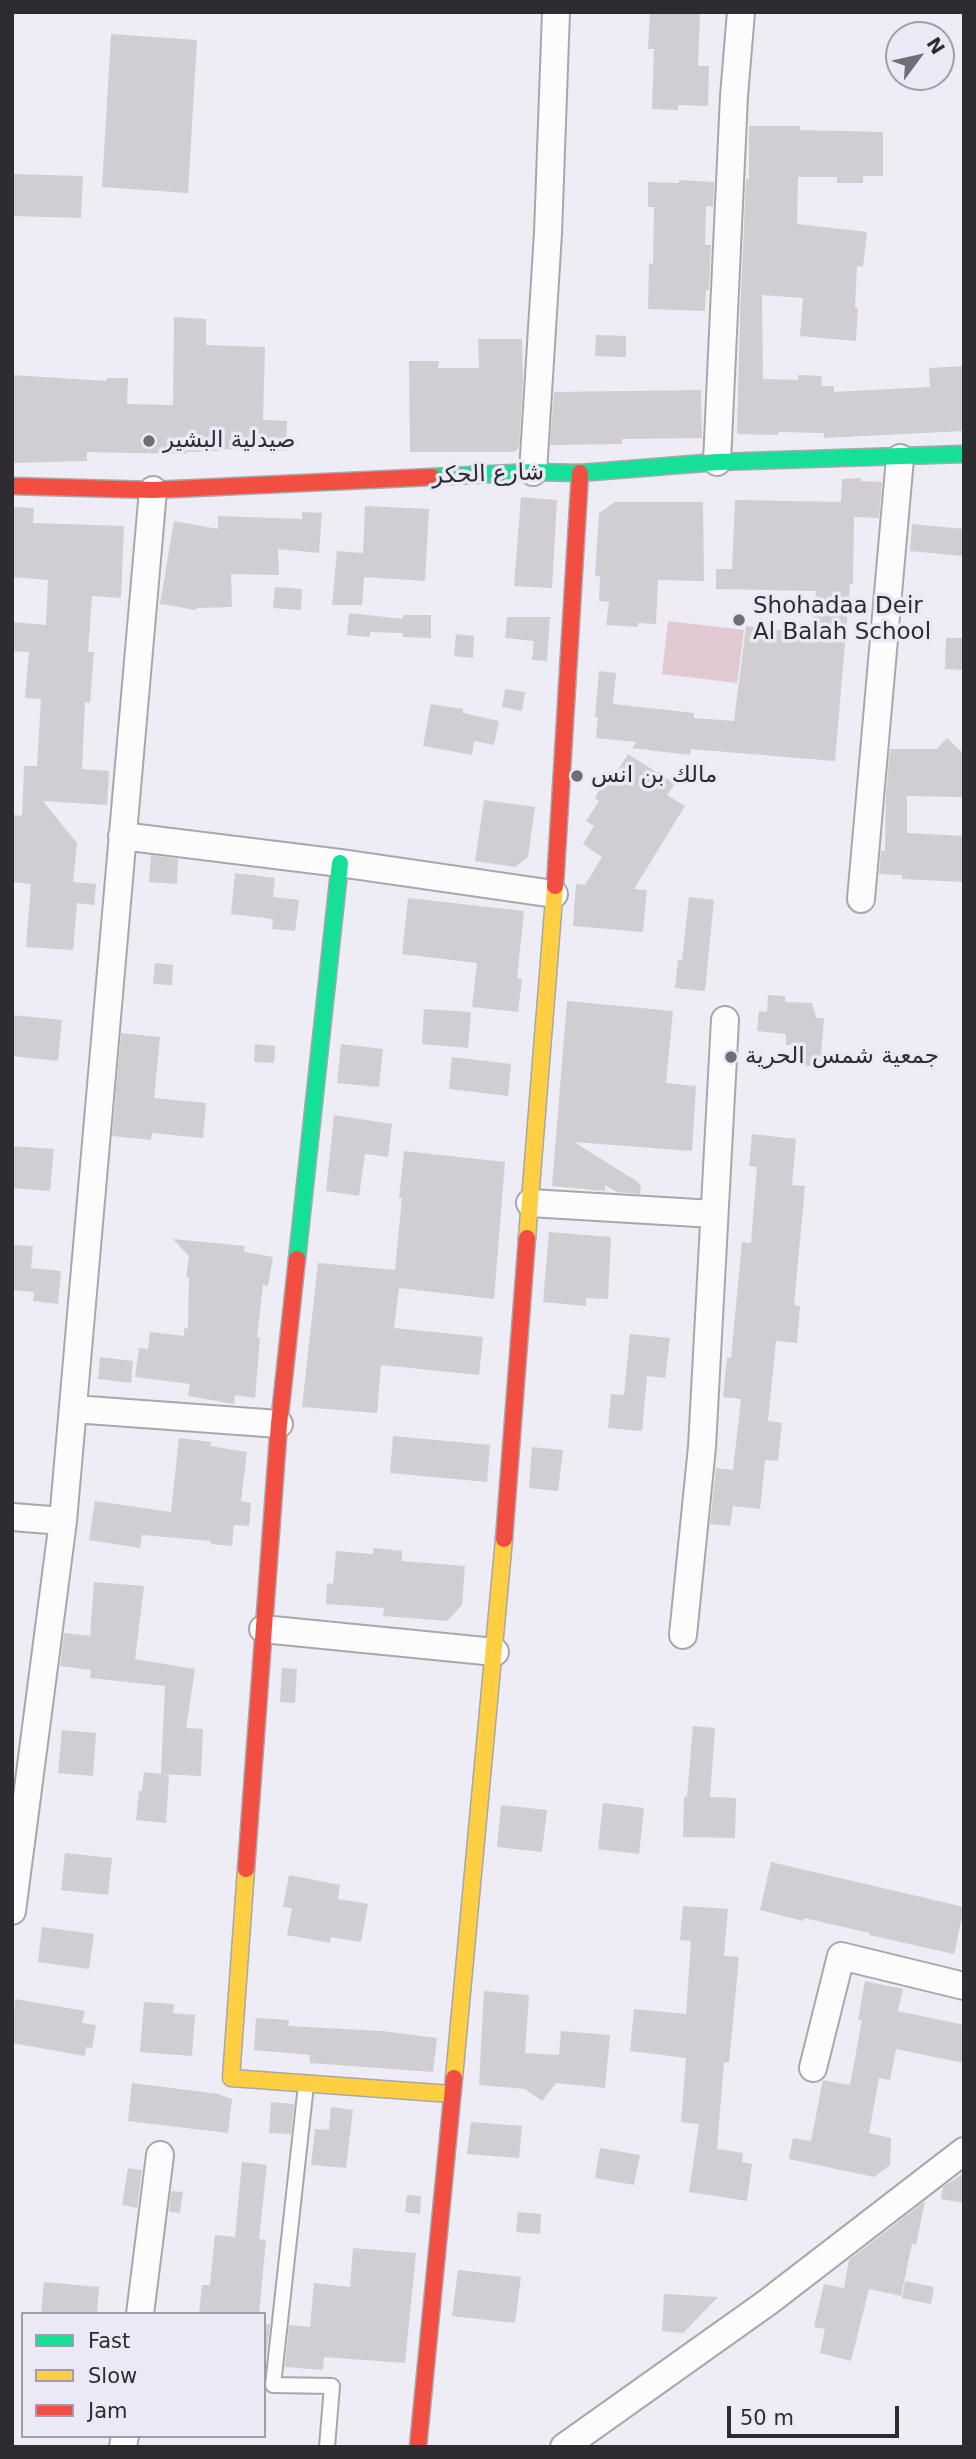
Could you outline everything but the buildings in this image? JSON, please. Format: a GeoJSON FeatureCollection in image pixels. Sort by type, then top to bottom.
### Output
{"type":"FeatureCollection","features":[{"type":"Feature","properties":{"kind":"street"},"geometry":{"type":"LineString","coordinates":[[533,472],[548,233],[556,12]]}},
{"type":"Feature","properties":{"kind":"street"},"geometry":{"type":"LineString","coordinates":[[717,462],[734,96],[741,12]]}},
{"type":"Feature","properties":{"kind":"street","name":"شارع الحكر"},"geometry":{"type":"LineString","coordinates":[[12,486],[153,490],[533,472],[580,473],[717,462],[964,454]]}},
{"type":"Feature","properties":{"kind":"street"},"geometry":{"type":"LineString","coordinates":[[861,899],[900,458]]}},
{"type":"Feature","properties":{"kind":"street"},"geometry":{"type":"LineString","coordinates":[[418,2447],[495,1652],[554,894],[580,473]]}},
{"type":"Feature","properties":{"kind":"street"},"geometry":{"type":"LineString","coordinates":[[12,1911],[63,1521],[153,490]]}},
{"type":"Feature","properties":{"kind":"street"},"geometry":{"type":"LineString","coordinates":[[122,836],[340,863],[554,894]]}},
{"type":"Feature","properties":{"kind":"street"},"geometry":{"type":"LineString","coordinates":[[340,863],[279,1424],[231,2078],[451,2094]]}},
{"type":"Feature","properties":{"kind":"street"},"geometry":{"type":"LineString","coordinates":[[683,1635],[702,1447],[725,1020]]}},
{"type":"Feature","properties":{"kind":"street"},"geometry":{"type":"LineString","coordinates":[[530,1203],[714,1214]]}},
{"type":"Feature","properties":{"kind":"street"},"geometry":{"type":"LineString","coordinates":[[74,1409],[279,1424]]}},
{"type":"Feature","properties":{"kind":"street"},"geometry":{"type":"LineString","coordinates":[[12,1517],[63,1521]]}},
{"type":"Feature","properties":{"kind":"street"},"geometry":{"type":"LineString","coordinates":[[263,1629],[495,1652]]}},
{"type":"Feature","properties":{"kind":"street"},"geometry":{"type":"LineString","coordinates":[[814,2068],[841,1956],[964,1986]]}},
{"type":"Feature","properties":{"kind":"street"},"geometry":{"type":"LineString","coordinates":[[564,2447],[768,2302],[964,2151]]}},
{"type":"Feature","properties":{"kind":"street"},"geometry":{"type":"LineString","coordinates":[[141,2312],[160,2155]]}},
{"type":"Feature","properties":{"kind":"lane"},"geometry":{"type":"LineString","coordinates":[[306,2085],[273,2385],[332,2386],[327,2447]]}},
{"type":"Feature","properties":{"kind":"shaded area"},"geometry":{"type":"Polygon","coordinates":[[[668,621],[744,630],[737,683],[662,674],[668,621]]]}},
{"type":"Feature","properties":{"kind":"traffic: fast"},"geometry":{"type":"LineString","coordinates":[[432,477],[533,472],[580,473],[717,462],[964,454]]}},
{"type":"Feature","properties":{"kind":"traffic: fast"},"geometry":{"type":"LineString","coordinates":[[297,1259],[340,863]]}},
{"type":"Feature","properties":{"kind":"traffic: slow"},"geometry":{"type":"LineString","coordinates":[[527,1238],[555,886]]}},
{"type":"Feature","properties":{"kind":"traffic: slow"},"geometry":{"type":"LineString","coordinates":[[454,2078],[504,1539]]}},
{"type":"Feature","properties":{"kind":"traffic: slow"},"geometry":{"type":"LineString","coordinates":[[246,1869],[231,2078],[451,2094]]}},
{"type":"Feature","properties":{"kind":"traffic: jam"},"geometry":{"type":"LineString","coordinates":[[555,886],[580,473]]}},
{"type":"Feature","properties":{"kind":"traffic: jam"},"geometry":{"type":"LineString","coordinates":[[12,486],[153,490],[432,477]]}},
{"type":"Feature","properties":{"kind":"traffic: jam"},"geometry":{"type":"LineString","coordinates":[[504,1539],[527,1238]]}},
{"type":"Feature","properties":{"kind":"traffic: jam"},"geometry":{"type":"LineString","coordinates":[[246,1869],[279,1424],[297,1259]]}},
{"type":"Feature","properties":{"kind":"traffic: jam"},"geometry":{"type":"LineString","coordinates":[[418,2447],[454,2078]]}},
{"type":"Feature","properties":{"kind":"place","name":"صيدلية البشير"},"geometry":{"type":"Point","coordinates":[149,441]}},
{"type":"Feature","properties":{"kind":"place","name":"Shohadaa Deir Al Balah School"},"geometry":{"type":"Point","coordinates":[739,620]}},
{"type":"Feature","properties":{"kind":"place","name":"مالك بن انس"},"geometry":{"type":"Point","coordinates":[577,776]}},
{"type":"Feature","properties":{"kind":"place","name":"جمعية شمس الحرية"},"geometry":{"type":"Point","coordinates":[731,1057]}}]}
